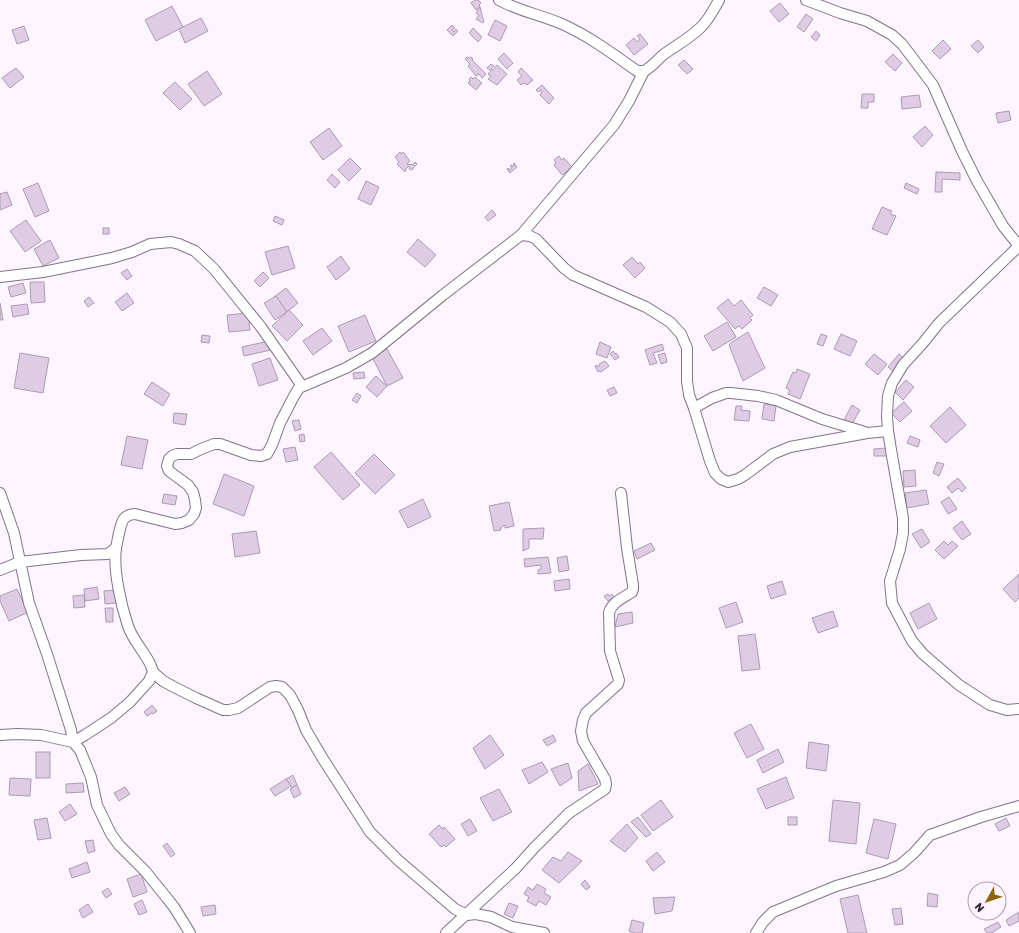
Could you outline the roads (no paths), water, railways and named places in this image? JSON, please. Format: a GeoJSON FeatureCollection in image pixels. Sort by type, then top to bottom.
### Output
{"type":"FeatureCollection","features":[{"type":"Feature","properties":{"kind":"street"},"geometry":{"type":"LineString","coordinates":[[499,0],[513,7],[562,24],[590,39],[638,71],[644,72]]}},
{"type":"Feature","properties":{"kind":"street"},"geometry":{"type":"LineString","coordinates":[[0,735],[41,735],[73,742],[111,718],[125,707],[149,680],[152,672],[149,662],[128,628],[121,603],[115,569],[116,548],[122,521],[129,514],[135,514],[175,524],[189,520],[194,514],[196,508],[193,492],[188,485],[168,471],[167,466],[172,456],[176,454],[191,454],[214,444],[220,444],[251,455],[261,456],[267,454],[290,402],[299,388],[346,368],[372,353],[443,295],[521,235],[614,125],[630,101],[644,72],[663,55],[701,27],[710,16],[719,0]]}},
{"type":"Feature","properties":{"kind":"street"},"geometry":{"type":"LineString","coordinates":[[806,0],[866,21],[892,35],[902,44],[934,85],[958,144],[977,181],[1003,226],[1019,246],[939,323],[924,343],[904,365],[892,382],[888,396],[887,416],[888,431],[903,518],[903,533],[900,549],[890,581],[892,603],[912,641],[923,654],[959,685],[990,705],[1007,710],[1019,709]]}},
{"type":"Feature","properties":{"kind":"street"},"geometry":{"type":"LineString","coordinates":[[521,235],[530,236],[536,239],[564,268],[573,275],[642,305],[673,325],[681,334],[687,348],[689,395],[715,473],[721,479],[728,482],[738,479],[773,454],[790,448],[867,432],[888,431]]}},
{"type":"Feature","properties":{"kind":"street"},"geometry":{"type":"LineString","coordinates":[[0,277],[37,273],[112,258],[132,252],[150,244],[171,242],[179,244],[195,251],[214,269],[261,327],[302,386]]}},
{"type":"Feature","properties":{"kind":"street"},"geometry":{"type":"LineString","coordinates":[[694,408],[712,398],[726,393],[758,396],[776,400],[822,420],[867,432]]}},
{"type":"Feature","properties":{"kind":"street"},"geometry":{"type":"LineString","coordinates":[[0,493],[14,534],[29,603],[47,654],[71,730],[73,742],[80,750],[91,777],[97,805],[118,845],[145,871],[174,907],[190,933]]}},
{"type":"Feature","properties":{"kind":"street"},"geometry":{"type":"LineString","coordinates":[[446,933],[516,868],[569,812],[605,789],[606,784],[604,779],[583,741],[581,731],[586,713],[618,684],[619,680],[610,651],[609,610],[612,605],[632,592],[633,589],[621,493]]}},
{"type":"Feature","properties":{"kind":"street"},"geometry":{"type":"LineString","coordinates":[[0,570],[20,562],[80,555],[108,554],[116,548]]}},
{"type":"Feature","properties":{"kind":"street"},"geometry":{"type":"LineString","coordinates":[[152,672],[174,687],[223,710],[238,708],[270,687],[276,686],[287,691],[293,700],[306,730],[370,832],[398,860],[455,909],[467,914],[485,915],[512,927],[544,933]]}},
{"type":"Feature","properties":{"kind":"street"},"geometry":{"type":"LineString","coordinates":[[756,933],[763,922],[773,912],[779,909],[836,886],[884,872],[900,865],[930,836],[981,816],[1019,806]]}}]}
